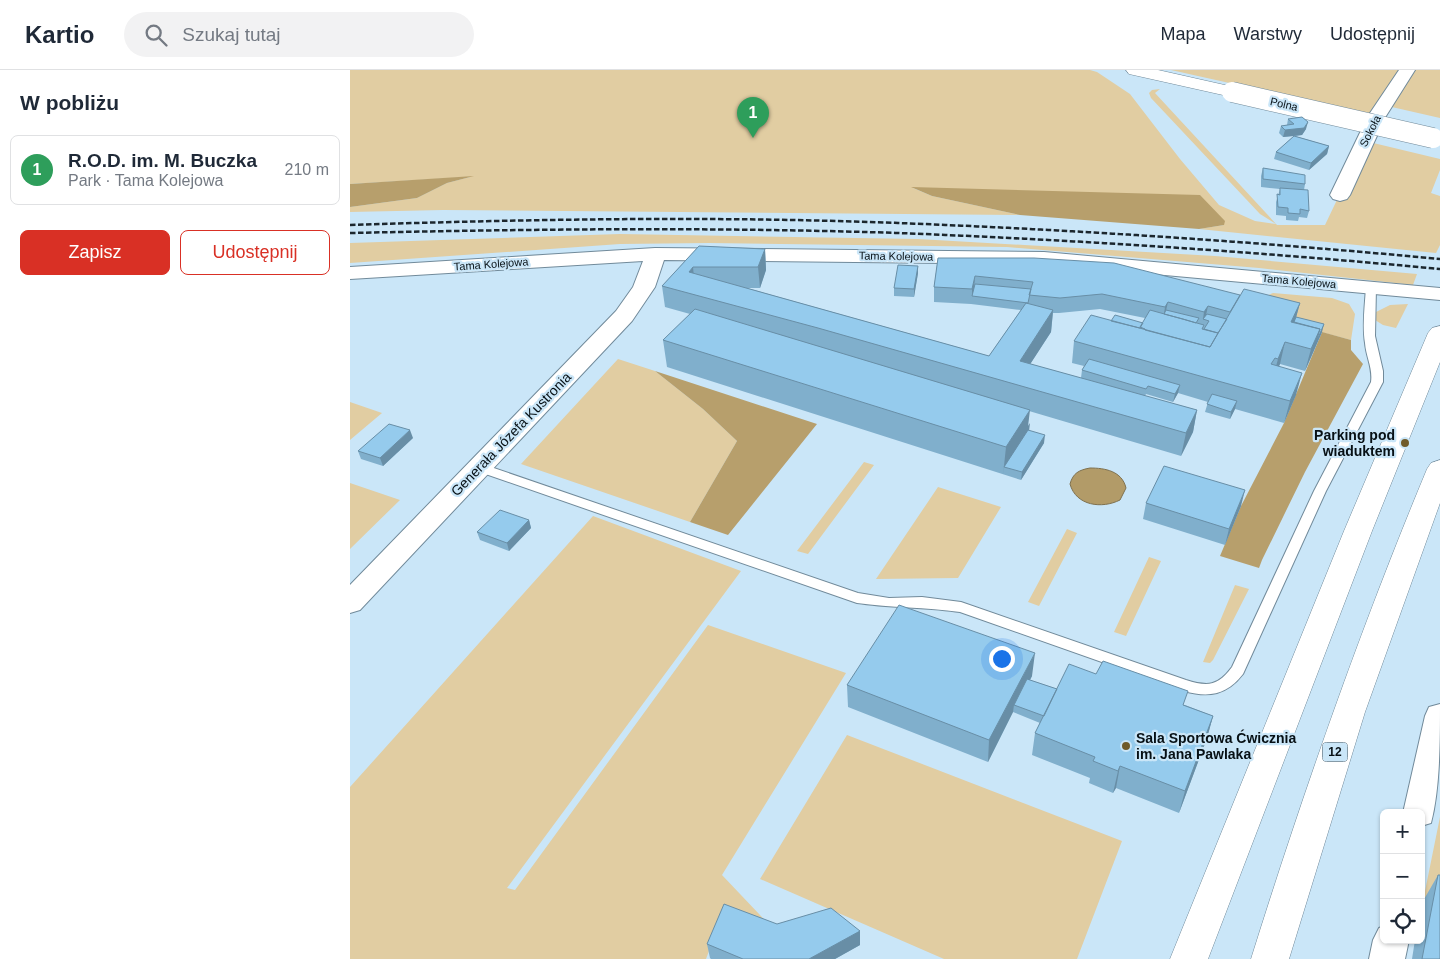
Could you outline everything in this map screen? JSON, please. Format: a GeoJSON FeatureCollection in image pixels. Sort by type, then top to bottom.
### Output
{"type":"FeatureCollection","features":[{"type":"Feature","properties":{"kind":"main road","name":"Polna"},"geometry":{"type":"LineString","coordinates":[[1135,70],[1438,139]]}},
{"type":"Feature","properties":{"kind":"main road"},"geometry":{"type":"LineString","coordinates":[[1189,959],[1358,531],[1440,333]]}},
{"type":"Feature","properties":{"kind":"main road","name":"12"},"geometry":{"type":"LineString","coordinates":[[1270,959],[1304,845],[1364,664],[1440,469]]}},
{"type":"Feature","properties":{"kind":"street","name":"Sokoła"},"geometry":{"type":"LineString","coordinates":[[1340,195],[1377,116],[1407,70]]}},
{"type":"Feature","properties":{"kind":"street","name":"Tama Kolejowa"},"geometry":{"type":"LineString","coordinates":[[350,273],[655,254],[1044,258],[1440,294]]}},
{"type":"Feature","properties":{"kind":"street","name":"Generała Józefa Kustronia"},"geometry":{"type":"LineString","coordinates":[[350,603],[624,316],[639,298],[648,282],[655,254]]}},
{"type":"Feature","properties":{"kind":"street"},"geometry":{"type":"LineString","coordinates":[[1420,809],[1440,716]]}},
{"type":"Feature","properties":{"kind":"street"},"geometry":{"type":"LineString","coordinates":[[1387,959],[1390,944]]}},
{"type":"Feature","properties":{"kind":"lane"},"geometry":{"type":"LineString","coordinates":[[478,467],[857,598],[889,603],[944,604],[977,611],[1184,685],[1198,689],[1211,690],[1221,688],[1232,680],[1238,670],[1320,491],[1377,382],[1379,372],[1371,348],[1368,329],[1371,287]]}},
{"type":"Feature","properties":{"kind":"shaded area"},"geometry":{"type":"Polygon","coordinates":[[[350,70],[1090,70],[1097,72],[1130,94],[1180,159],[1219,205],[1255,221],[1276,224],[1260,214],[1151,98],[1149,93],[1152,90],[1160,89],[1155,93],[1277,225],[1325,225],[1365,141],[1440,159],[1440,170],[1431,193],[1440,196],[1440,245],[1436,253],[1199,229],[1224,225],[913,188],[932,196],[1020,215],[443,210],[350,212],[350,207],[417,198],[447,183],[470,177],[350,184],[350,70]]]}},
{"type":"Feature","properties":{"kind":"shaded area"},"geometry":{"type":"Polygon","coordinates":[[[1171,70],[1440,70],[1440,118],[1383,105],[1377,116],[1171,70]]]}},
{"type":"Feature","properties":{"kind":"shaded area"},"geometry":{"type":"Polygon","coordinates":[[[474,176],[447,183],[417,198],[350,207],[350,184],[474,176]]]}},
{"type":"Feature","properties":{"kind":"shaded area"},"geometry":{"type":"Polygon","coordinates":[[[911,187],[1200,195],[1225,221],[1224,225],[1199,229],[1020,215],[932,196],[911,187]]]}},
{"type":"Feature","properties":{"kind":"shaded area"},"geometry":{"type":"Polygon","coordinates":[[[620,234],[918,239],[1215,256],[1417,274],[1413,285],[1259,268],[1007,247],[709,243],[620,244],[350,263],[350,243],[620,234]]]}},
{"type":"Feature","properties":{"kind":"shaded area"},"geometry":{"type":"Polygon","coordinates":[[[1273,293],[1332,298],[1349,304],[1355,314],[1351,340],[1261,316],[1262,298],[1273,293]]]}},
{"type":"Feature","properties":{"kind":"shaded area"},"geometry":{"type":"Polygon","coordinates":[[[1408,304],[1396,328],[1383,325],[1375,320],[1376,312],[1390,305],[1408,304]]]}},
{"type":"Feature","properties":{"kind":"shaded area"},"geometry":{"type":"Polygon","coordinates":[[[1322,332],[1351,340],[1351,350],[1363,364],[1305,472],[1259,568],[1220,556],[1241,506],[1284,423],[1322,332]]]}},
{"type":"Feature","properties":{"kind":"shaded area"},"geometry":{"type":"Polygon","coordinates":[[[618,359],[655,371],[703,409],[737,441],[690,522],[521,464],[618,359]]]}},
{"type":"Feature","properties":{"kind":"shaded area"},"geometry":{"type":"Polygon","coordinates":[[[655,371],[817,424],[728,535],[690,522],[737,441],[703,409],[655,371]]]}},
{"type":"Feature","properties":{"kind":"shaded area"},"geometry":{"type":"Polygon","coordinates":[[[350,402],[382,413],[350,440],[350,402]]]}},
{"type":"Feature","properties":{"kind":"shaded area"},"geometry":{"type":"Polygon","coordinates":[[[864,462],[874,465],[808,554],[797,551],[864,462]]]}},
{"type":"Feature","properties":{"kind":"shaded area"},"geometry":{"type":"Polygon","coordinates":[[[1090,468],[1107,470],[1121,478],[1126,488],[1120,500],[1098,505],[1090,504],[1078,497],[1070,484],[1071,480],[1077,473],[1090,468]]]}},
{"type":"Feature","properties":{"kind":"shaded area"},"geometry":{"type":"Polygon","coordinates":[[[350,483],[400,500],[350,549],[350,483]]]}},
{"type":"Feature","properties":{"kind":"shaded area"},"geometry":{"type":"Polygon","coordinates":[[[938,487],[1001,507],[958,578],[876,579],[938,487]]]}},
{"type":"Feature","properties":{"kind":"shaded area"},"geometry":{"type":"Polygon","coordinates":[[[593,516],[741,571],[507,888],[515,890],[708,625],[846,673],[722,875],[777,933],[724,911],[706,959],[350,959],[350,787],[593,516]]]}},
{"type":"Feature","properties":{"kind":"shaded area"},"geometry":{"type":"Polygon","coordinates":[[[1067,529],[1077,533],[1039,606],[1028,602],[1067,529]]]}},
{"type":"Feature","properties":{"kind":"shaded area"},"geometry":{"type":"Polygon","coordinates":[[[1149,557],[1161,561],[1126,636],[1114,632],[1149,557]]]}},
{"type":"Feature","properties":{"kind":"shaded area"},"geometry":{"type":"Polygon","coordinates":[[[1235,585],[1249,589],[1213,660],[1210,663],[1203,662],[1235,585]]]}},
{"type":"Feature","properties":{"kind":"shaded area"},"geometry":{"type":"Polygon","coordinates":[[[847,735],[1122,841],[1077,959],[944,959],[760,879],[847,735]]]}},
{"type":"Feature","properties":{"kind":"shaded area"},"geometry":{"type":"Polygon","coordinates":[[[1440,817],[1440,908],[1425,902],[1425,891],[1440,817]]]}},
{"type":"Feature","properties":{"kind":"building"},"geometry":{"type":"Polygon","coordinates":[[[1302,117],[1308,122],[1304,128],[1285,130],[1281,126],[1294,124],[1288,119],[1302,117]]]}},
{"type":"Feature","properties":{"kind":"building"},"geometry":{"type":"Polygon","coordinates":[[[1294,136],[1329,146],[1311,163],[1276,152],[1294,136]]]}},
{"type":"Feature","properties":{"kind":"building"},"geometry":{"type":"Polygon","coordinates":[[[1263,168],[1305,175],[1305,184],[1263,179],[1263,168]]]}},
{"type":"Feature","properties":{"kind":"building"},"geometry":{"type":"Polygon","coordinates":[[[1280,188],[1308,190],[1309,211],[1300,209],[1300,214],[1288,213],[1288,208],[1278,207],[1277,194],[1280,195],[1280,188]]]}},
{"type":"Feature","properties":{"kind":"building"},"geometry":{"type":"Polygon","coordinates":[[[699,246],[765,249],[758,267],[693,267],[689,272],[989,356],[1026,303],[1053,310],[1020,361],[1197,410],[1186,433],[818,328],[662,286],[699,246]]]}},
{"type":"Feature","properties":{"kind":"building"},"geometry":{"type":"Polygon","coordinates":[[[938,258],[1034,258],[1114,263],[1240,295],[1230,312],[1208,306],[1204,312],[1168,302],[1165,307],[1102,294],[1060,298],[1029,295],[1033,282],[975,276],[972,289],[934,287],[938,258]]]}},
{"type":"Feature","properties":{"kind":"building"},"geometry":{"type":"Polygon","coordinates":[[[898,265],[918,266],[914,289],[894,288],[898,265]]]}},
{"type":"Feature","properties":{"kind":"building"},"geometry":{"type":"Polygon","coordinates":[[[975,284],[1031,289],[1028,303],[972,296],[975,284]]]}},
{"type":"Feature","properties":{"kind":"building"},"geometry":{"type":"Polygon","coordinates":[[[1244,289],[1300,303],[1291,322],[1320,329],[1311,349],[1285,342],[1278,359],[1275,358],[1271,364],[1302,373],[1290,401],[1074,341],[1091,315],[1210,347],[1244,289]]]}},
{"type":"Feature","properties":{"kind":"building"},"geometry":{"type":"Polygon","coordinates":[[[695,309],[1030,410],[1006,447],[663,340],[695,309]]]}},
{"type":"Feature","properties":{"kind":"building"},"geometry":{"type":"Polygon","coordinates":[[[1150,310],[1204,325],[1202,329],[1218,333],[1210,347],[1145,330],[1140,327],[1150,310]]]}},
{"type":"Feature","properties":{"kind":"building"},"geometry":{"type":"Polygon","coordinates":[[[1166,310],[1199,318],[1196,323],[1164,314],[1166,310]]]}},
{"type":"Feature","properties":{"kind":"building"},"geometry":{"type":"Polygon","coordinates":[[[1207,314],[1227,319],[1218,333],[1204,329],[1209,321],[1203,319],[1207,314]]]}},
{"type":"Feature","properties":{"kind":"building"},"geometry":{"type":"Polygon","coordinates":[[[1115,315],[1143,323],[1140,328],[1111,321],[1115,315]]]}},
{"type":"Feature","properties":{"kind":"building"},"geometry":{"type":"Polygon","coordinates":[[[1296,317],[1324,324],[1316,343],[1320,329],[1294,322],[1296,317]]]}},
{"type":"Feature","properties":{"kind":"building"},"geometry":{"type":"Polygon","coordinates":[[[1089,359],[1180,385],[1175,394],[1148,386],[1146,389],[1082,370],[1089,359]]]}},
{"type":"Feature","properties":{"kind":"building"},"geometry":{"type":"Polygon","coordinates":[[[1212,394],[1237,401],[1231,412],[1207,404],[1212,394]]]}},
{"type":"Feature","properties":{"kind":"building"},"geometry":{"type":"Polygon","coordinates":[[[389,424],[410,430],[380,458],[358,451],[389,424]]]}},
{"type":"Feature","properties":{"kind":"building"},"geometry":{"type":"Polygon","coordinates":[[[1028,430],[1045,435],[1022,472],[1004,467],[1028,430]]]}},
{"type":"Feature","properties":{"kind":"building"},"geometry":{"type":"Polygon","coordinates":[[[1164,466],[1245,490],[1229,529],[1146,503],[1164,466]]]}},
{"type":"Feature","properties":{"kind":"building"},"geometry":{"type":"Polygon","coordinates":[[[500,510],[529,520],[507,543],[477,532],[500,510]]]}},
{"type":"Feature","properties":{"kind":"building"},"geometry":{"type":"Polygon","coordinates":[[[899,605],[1035,653],[989,740],[847,685],[899,605]]]}},
{"type":"Feature","properties":{"kind":"building"},"geometry":{"type":"Polygon","coordinates":[[[1103,661],[1188,691],[1183,705],[1213,716],[1185,791],[1120,766],[1118,771],[1093,761],[1095,757],[1035,733],[1069,664],[1096,674],[1103,661]]]}},
{"type":"Feature","properties":{"kind":"building"},"geometry":{"type":"Polygon","coordinates":[[[1027,679],[1057,689],[1044,716],[1014,705],[1027,679]]]}},
{"type":"Feature","properties":{"kind":"building"},"geometry":{"type":"Polygon","coordinates":[[[1438,875],[1440,875],[1440,959],[1422,959],[1438,875]]]}},
{"type":"Feature","properties":{"kind":"building"},"geometry":{"type":"Polygon","coordinates":[[[724,904],[777,924],[831,908],[860,931],[809,959],[743,959],[707,944],[724,904]]]}},
{"type":"Feature","properties":{"kind":"railway"},"geometry":{"type":"LineString","coordinates":[[350,225],[624,219],[830,221],[1102,233],[1305,247],[1440,259]]}},
{"type":"Feature","properties":{"kind":"railway"},"geometry":{"type":"LineString","coordinates":[[350,233],[624,229],[898,233],[1169,247],[1440,269]]}},
{"type":"Feature","properties":{"kind":"place","name":"R.O.D. im. M. Buczka"},"geometry":{"type":"Point","coordinates":[753,138]}},
{"type":"Feature","properties":{"kind":"place","name":"Parking pod wiaduktem"},"geometry":{"type":"Point","coordinates":[1405,443]}},
{"type":"Feature","properties":{"kind":"place","name":"Sala Sportowa Ćwicznia im. Jana Pawlaka"},"geometry":{"type":"Point","coordinates":[1126,746]}}]}
